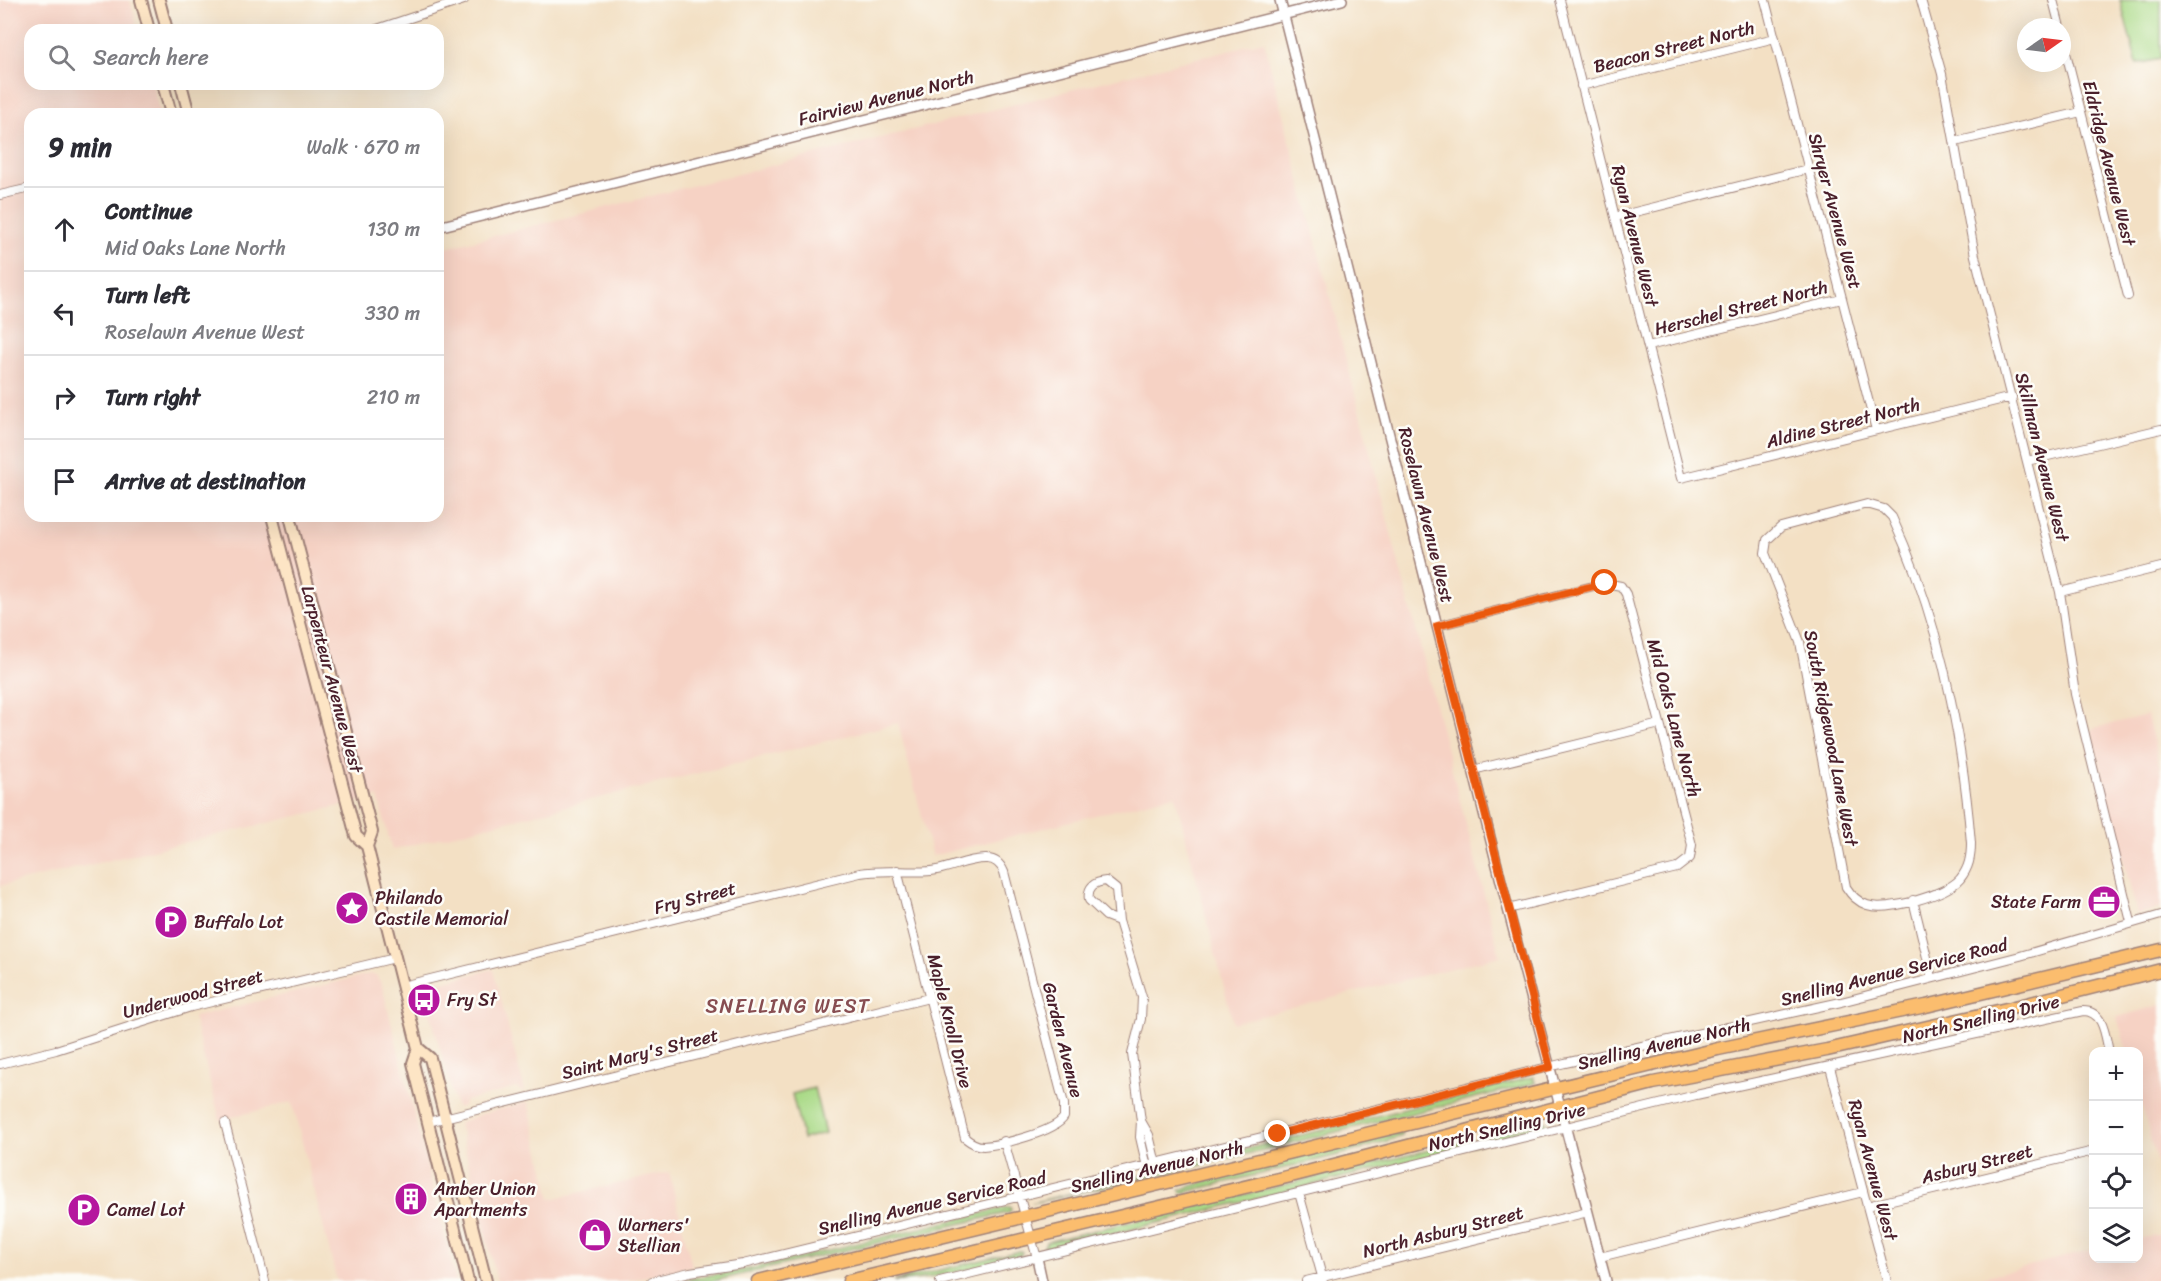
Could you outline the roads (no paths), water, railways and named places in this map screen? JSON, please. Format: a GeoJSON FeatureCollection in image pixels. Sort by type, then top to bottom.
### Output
{"type":"FeatureCollection","features":[{"type":"Feature","properties":{"kind":"main road"},"geometry":{"type":"LineString","coordinates":[[141,0],[147,24]]}},
{"type":"Feature","properties":{"kind":"main road"},"geometry":{"type":"LineString","coordinates":[[159,0],[165,24]]}},
{"type":"Feature","properties":{"kind":"main road"},"geometry":{"type":"LineString","coordinates":[[165,90],[169,108]]}},
{"type":"Feature","properties":{"kind":"main road"},"geometry":{"type":"LineString","coordinates":[[183,90],[187,108]]}},
{"type":"Feature","properties":{"kind":"main road","name":"Larpenteur Avenue West"},"geometry":{"type":"LineString","coordinates":[[274,522],[356,836],[367,846]]}},
{"type":"Feature","properties":{"kind":"main road","name":"Larpenteur Avenue West"},"geometry":{"type":"LineString","coordinates":[[292,522],[372,832],[367,846],[418,1048],[413,1063],[468,1281]]}},
{"type":"Feature","properties":{"kind":"main road"},"geometry":{"type":"LineString","coordinates":[[288,580],[306,576]]}},
{"type":"Feature","properties":{"kind":"main road","name":"Snelling Avenue North"},"geometry":{"type":"LineString","coordinates":[[758,1281],[1718,1049],[1926,1006],[2161,950]]}},
{"type":"Feature","properties":{"kind":"main road","name":"Snelling Avenue North"},"geometry":{"type":"LineString","coordinates":[[849,1281],[1283,1177],[1653,1083],[1827,1050],[2161,970]]}},
{"type":"Feature","properties":{"kind":"main road","name":"Larpenteur Avenue West"},"geometry":{"type":"LineString","coordinates":[[418,1048],[430,1058],[486,1281]]}},
{"type":"Feature","properties":{"kind":"street"},"geometry":{"type":"LineString","coordinates":[[392,24],[464,0]]}},
{"type":"Feature","properties":{"kind":"street","name":"Roselawn Avenue West"},"geometry":{"type":"LineString","coordinates":[[1280,0],[1508,909],[1606,1281]]}},
{"type":"Feature","properties":{"kind":"street","name":"Fairview Avenue North"},"geometry":{"type":"LineString","coordinates":[[444,225],[1342,0]]}},
{"type":"Feature","properties":{"kind":"street","name":"Ryan Avenue West"},"geometry":{"type":"LineString","coordinates":[[1560,0],[1681,478]]}},
{"type":"Feature","properties":{"kind":"street","name":"Shryer Avenue West"},"geometry":{"type":"LineString","coordinates":[[1765,0],[1876,430]]}},
{"type":"Feature","properties":{"kind":"street","name":"Skillman Avenue West"},"geometry":{"type":"LineString","coordinates":[[1921,0],[1940,66],[1975,256],[2060,592],[2075,694],[2131,922]]}},
{"type":"Feature","properties":{"kind":"street"},"geometry":{"type":"LineString","coordinates":[[2053,0],[2058,18]]}},
{"type":"Feature","properties":{"kind":"street","name":"Beacon Street North"},"geometry":{"type":"LineString","coordinates":[[1581,86],[1775,38]]}},
{"type":"Feature","properties":{"kind":"street","name":"Eldridge Avenue West"},"geometry":{"type":"LineString","coordinates":[[2071,72],[2128,296]]}},
{"type":"Feature","properties":{"kind":"street"},"geometry":{"type":"LineString","coordinates":[[1955,142],[2081,112]]}},
{"type":"Feature","properties":{"kind":"street"},"geometry":{"type":"LineString","coordinates":[[1614,217],[1808,169]]}},
{"type":"Feature","properties":{"kind":"street"},"geometry":{"type":"LineString","coordinates":[[0,195],[24,189]]}},
{"type":"Feature","properties":{"kind":"street","name":"Herschel Street North"},"geometry":{"type":"LineString","coordinates":[[1647,346],[1842,299]]}},
{"type":"Feature","properties":{"kind":"street","name":"Aldine Street North"},"geometry":{"type":"LineString","coordinates":[[1681,478],[2012,396]]}},
{"type":"Feature","properties":{"kind":"street"},"geometry":{"type":"LineString","coordinates":[[2027,461],[2161,429]]}},
{"type":"Feature","properties":{"kind":"street","name":"South Ridgewood Lane West"},"geometry":{"type":"LineString","coordinates":[[1867,504],[1879,506],[1889,512],[1895,522],[1930,624],[1962,758],[1971,843],[1969,863],[1959,880],[1951,887],[1913,900],[1888,906],[1868,906],[1857,900],[1846,887],[1800,642],[1779,582],[1765,553],[1767,540],[1776,530],[1867,504]]}},
{"type":"Feature","properties":{"kind":"street"},"geometry":{"type":"LineString","coordinates":[[2060,592],[2161,567]]}},
{"type":"Feature","properties":{"kind":"street","name":"Mid Oaks Lane North"},"geometry":{"type":"LineString","coordinates":[[1437,626],[1605,583],[1615,583],[1626,594],[1692,845],[1692,852],[1686,863],[1677,868],[1508,909]]}},
{"type":"Feature","properties":{"kind":"street"},"geometry":{"type":"LineString","coordinates":[[1473,770],[1660,724]]}},
{"type":"Feature","properties":{"kind":"street","name":"Fry Street"},"geometry":{"type":"LineString","coordinates":[[402,986],[837,878],[873,871],[933,871],[987,858],[996,861]]}},
{"type":"Feature","properties":{"kind":"street","name":"Garden Avenue"},"geometry":{"type":"LineString","coordinates":[[996,861],[1004,872],[1065,1110],[1064,1117],[1055,1127],[1004,1141]]}},
{"type":"Feature","properties":{"kind":"street","name":"Maple Knoll Drive"},"geometry":{"type":"LineString","coordinates":[[897,870],[962,1131],[966,1138],[976,1145],[1004,1141]]}},
{"type":"Feature","properties":{"kind":"street"},"geometry":{"type":"LineString","coordinates":[[1119,921],[1106,916],[1089,900],[1090,888],[1094,884],[1106,881],[1116,889],[1119,921],[1142,997],[1141,1018],[1132,1054],[1142,1121],[1140,1137],[1147,1167]]}},
{"type":"Feature","properties":{"kind":"street"},"geometry":{"type":"LineString","coordinates":[[1913,900],[1932,978]]}},
{"type":"Feature","properties":{"kind":"street","name":"Snelling Avenue Service Road"},"geometry":{"type":"LineString","coordinates":[[652,1281],[690,1272],[743,1264],[1550,1067],[1841,1002],[2020,956],[2161,915]]}},
{"type":"Feature","properties":{"kind":"street","name":"Underwood Street"},"geometry":{"type":"LineString","coordinates":[[0,1064],[60,1049],[191,1007],[395,958]]}},
{"type":"Feature","properties":{"kind":"street","name":"Saint Mary's Street"},"geometry":{"type":"LineString","coordinates":[[428,1122],[929,998]]}},
{"type":"Feature","properties":{"kind":"street","name":"North Snelling Drive"},"geometry":{"type":"LineString","coordinates":[[940,1281],[1108,1238],[1566,1129],[1696,1095],[2083,1011],[2094,1013],[2101,1020],[2108,1047]]}},
{"type":"Feature","properties":{"kind":"street","name":"Ryan Avenue West"},"geometry":{"type":"LineString","coordinates":[[1830,1067],[1887,1281]]}},
{"type":"Feature","properties":{"kind":"street"},"geometry":{"type":"LineString","coordinates":[[1142,1121],[1149,1135],[1156,1164]]}},
{"type":"Feature","properties":{"kind":"street"},"geometry":{"type":"LineString","coordinates":[[225,1123],[265,1281]]}},
{"type":"Feature","properties":{"kind":"street"},"geometry":{"type":"LineString","coordinates":[[1004,1141],[1042,1281]]}},
{"type":"Feature","properties":{"kind":"street","name":"Asbury Street"},"geometry":{"type":"LineString","coordinates":[[1867,1206],[2089,1152]]}},
{"type":"Feature","properties":{"kind":"street"},"geometry":{"type":"LineString","coordinates":[[1600,1257],[1863,1192]]}},
{"type":"Feature","properties":{"kind":"street"},"geometry":{"type":"LineString","coordinates":[[1299,1193],[1323,1279]]}},
{"type":"Feature","properties":{"kind":"street","name":"North Asbury Street"},"geometry":{"type":"LineString","coordinates":[[1306,1281],[1323,1279],[1588,1212]]}},
{"type":"Feature","properties":{"kind":"place","name":"State Farm"},"geometry":{"type":"Point","coordinates":[2104,902]}},
{"type":"Feature","properties":{"kind":"place","name":"Philando Castile Memorial"},"geometry":{"type":"Point","coordinates":[352,908]}},
{"type":"Feature","properties":{"kind":"place","name":"Buffalo Lot"},"geometry":{"type":"Point","coordinates":[171,922]}},
{"type":"Feature","properties":{"kind":"place","name":"Fry St"},"geometry":{"type":"Point","coordinates":[424,1000]}},
{"type":"Feature","properties":{"kind":"place","name":"Amber Union Apartments"},"geometry":{"type":"Point","coordinates":[411,1199]}},
{"type":"Feature","properties":{"kind":"place","name":"Camel Lot"},"geometry":{"type":"Point","coordinates":[84,1210]}},
{"type":"Feature","properties":{"kind":"place","name":"Warners' Stellian"},"geometry":{"type":"Point","coordinates":[595,1235]}},
{"type":"Feature","properties":{"kind":"district","name":"SNELLING WEST"},"geometry":{"type":"Point","coordinates":[788,1006]}}]}
